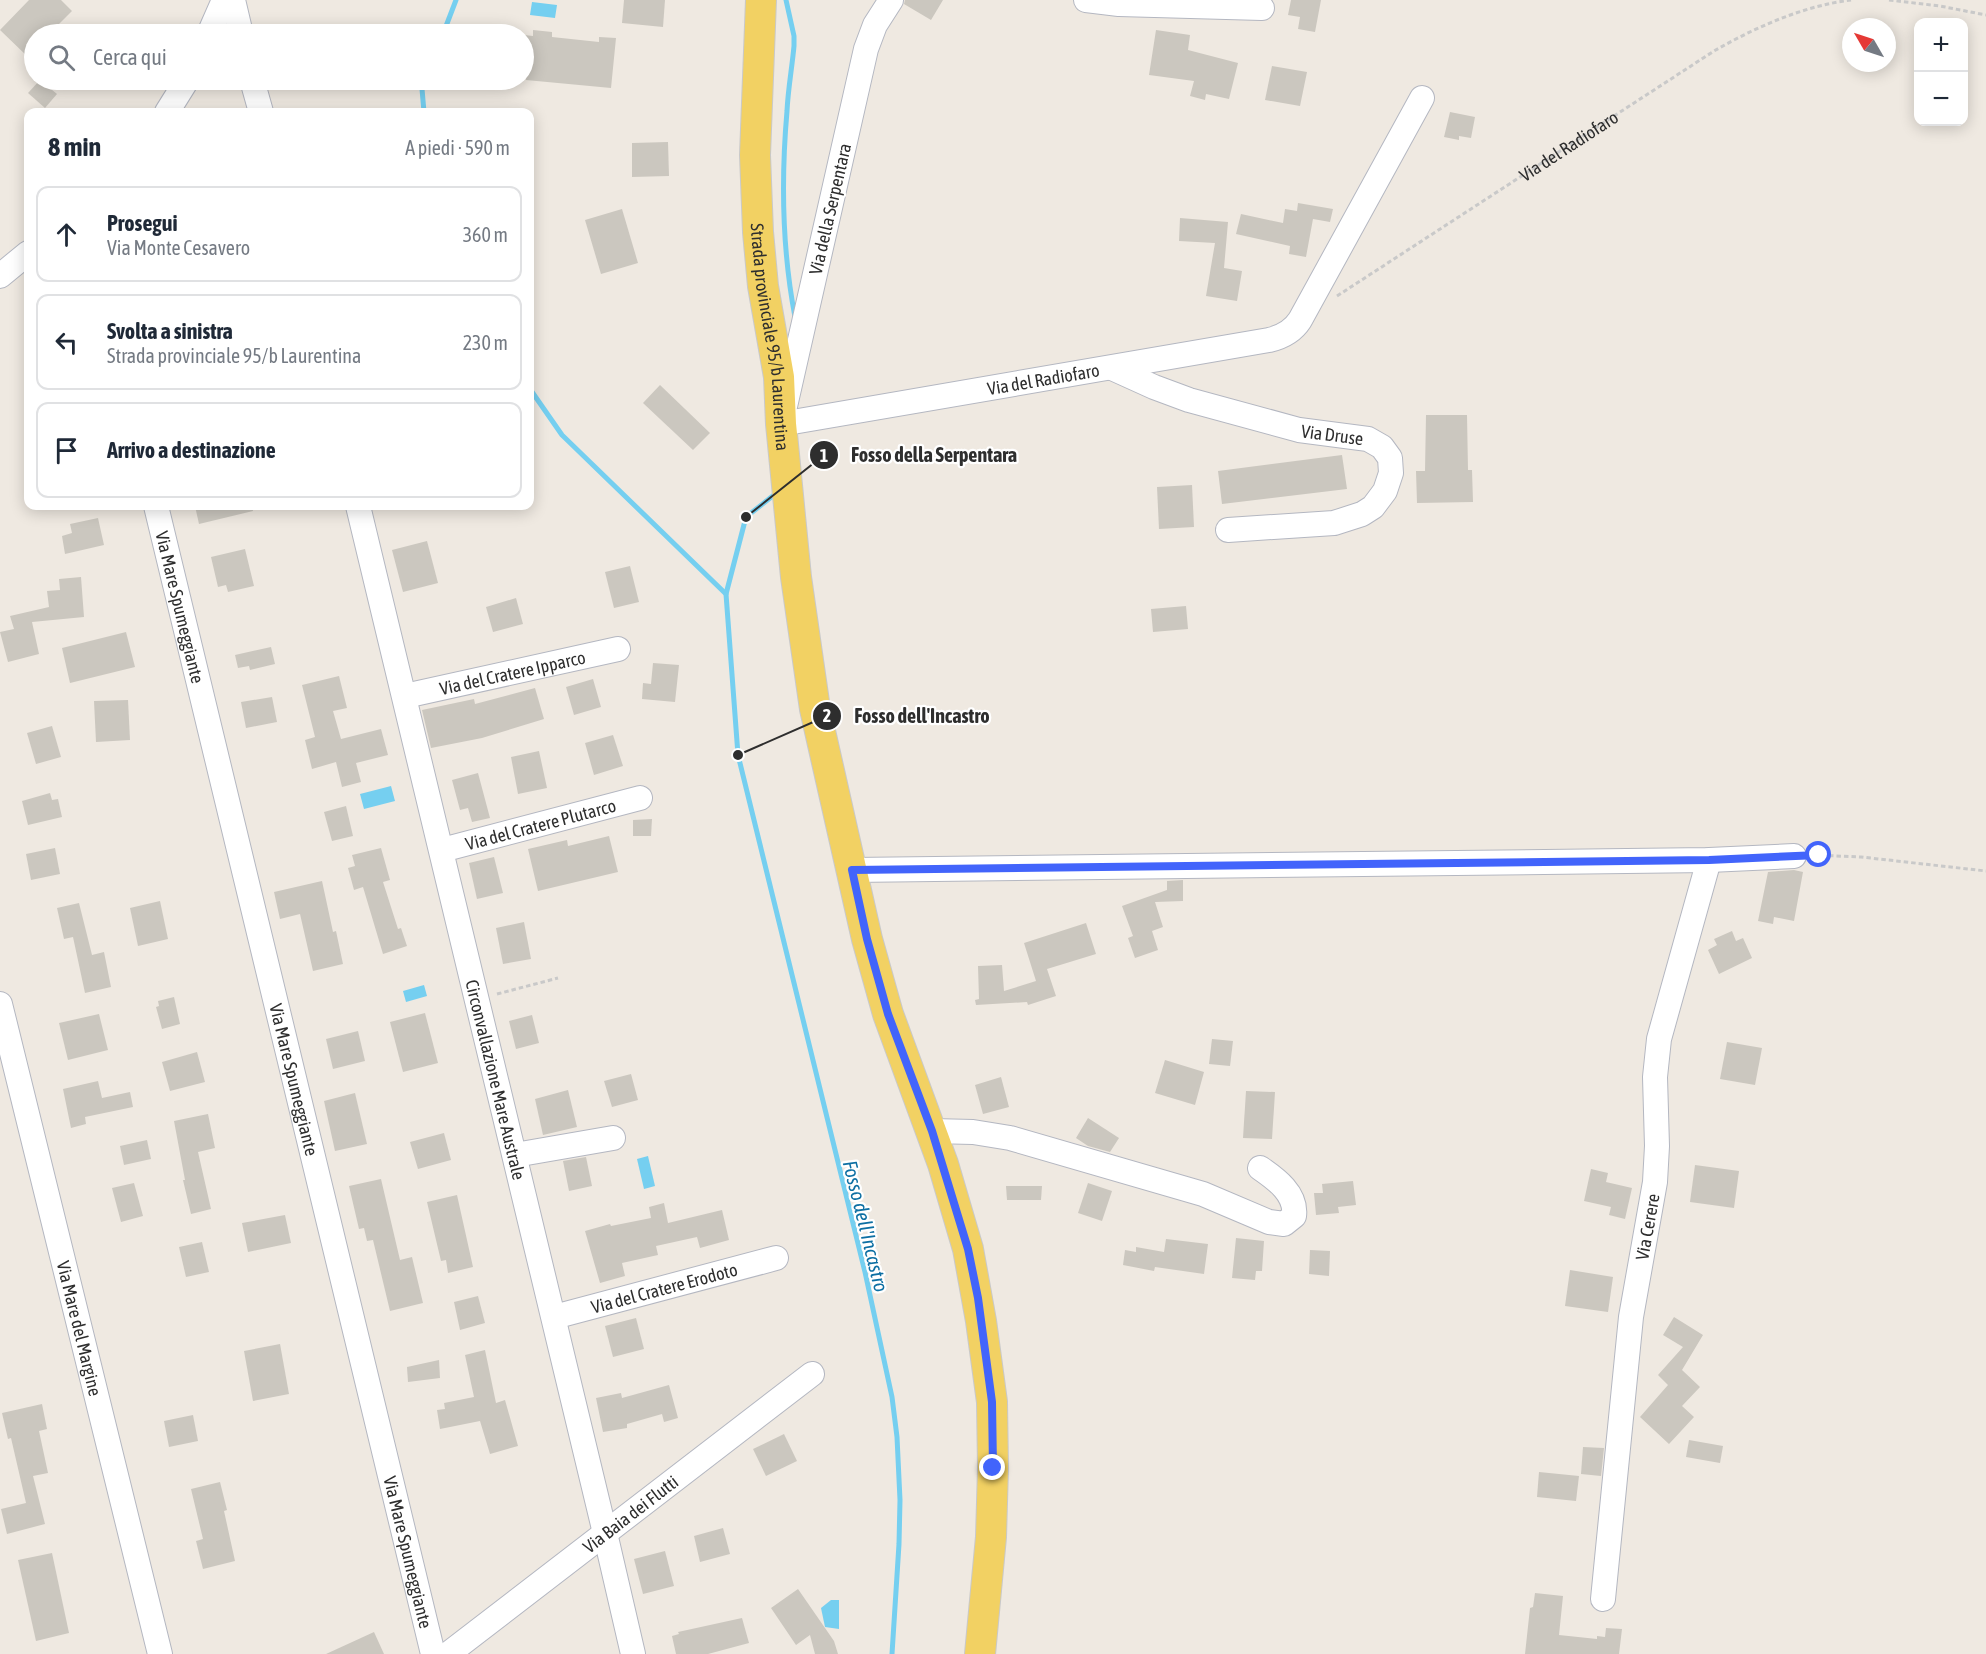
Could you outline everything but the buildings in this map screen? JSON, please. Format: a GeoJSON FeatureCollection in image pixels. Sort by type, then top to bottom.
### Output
{"type":"FeatureCollection","features":[{"type":"Feature","properties":{"kind":"main road","name":"Strada provinciale 95/b Laurentina"},"geometry":{"type":"LineString","coordinates":[[762,0],[755,155],[756,201],[763,286],[779,377],[781,424],[796,577],[815,709],[867,939],[888,1014],[932,1131],[974,1277],[992,1402],[991,1537],[980,1654]]}},
{"type":"Feature","properties":{"kind":"street"},"geometry":{"type":"LineString","coordinates":[[213,24],[224,0]]}},
{"type":"Feature","properties":{"kind":"street"},"geometry":{"type":"LineString","coordinates":[[233,0],[239,24]]}},
{"type":"Feature","properties":{"kind":"street","name":"Via della Serpentara"},"geometry":{"type":"LineString","coordinates":[[781,424],[866,49],[875,25],[891,0]]}},
{"type":"Feature","properties":{"kind":"street"},"geometry":{"type":"LineString","coordinates":[[1086,0],[1119,4],[1262,8]]}},
{"type":"Feature","properties":{"kind":"street"},"geometry":{"type":"LineString","coordinates":[[170,108],[181,90]]}},
{"type":"Feature","properties":{"kind":"street"},"geometry":{"type":"LineString","coordinates":[[255,90],[260,108]]}},
{"type":"Feature","properties":{"kind":"street","name":"Via del Radiofaro"},"geometry":{"type":"LineString","coordinates":[[781,424],[1269,340],[1291,330],[1300,320],[1422,98]]}},
{"type":"Feature","properties":{"kind":"street"},"geometry":{"type":"LineString","coordinates":[[0,276],[24,256]]}},
{"type":"Feature","properties":{"kind":"street","name":"Via Druse"},"geometry":{"type":"LineString","coordinates":[[1112,368],[1171,394],[1254,418],[1314,433],[1368,439],[1382,447],[1390,458],[1391,474],[1385,491],[1372,507],[1362,514],[1334,523],[1228,530]]}},
{"type":"Feature","properties":{"kind":"street","name":"Via Mare Spumeggiante"},"geometry":{"type":"LineString","coordinates":[[157,510],[433,1654]]}},
{"type":"Feature","properties":{"kind":"street","name":"Circonvallazione Mare Australe"},"geometry":{"type":"LineString","coordinates":[[359,510],[633,1654]]}},
{"type":"Feature","properties":{"kind":"street","name":"Via del Cratere Ipparco"},"geometry":{"type":"LineString","coordinates":[[405,696],[618,649]]}},
{"type":"Feature","properties":{"kind":"street","name":"Via del Cratere Plutarco"},"geometry":{"type":"LineString","coordinates":[[442,850],[640,798]]}},
{"type":"Feature","properties":{"kind":"street"},"geometry":{"type":"LineString","coordinates":[[852,870],[1709,860],[1794,856]]}},
{"type":"Feature","properties":{"kind":"street","name":"Via Cerere"},"geometry":{"type":"LineString","coordinates":[[1603,1599],[1631,1317],[1654,1182],[1657,1146],[1654,1088],[1656,1056],[1709,860]]}},
{"type":"Feature","properties":{"kind":"street","name":"Via Mare del Margine"},"geometry":{"type":"LineString","coordinates":[[0,1004],[160,1654]]}},
{"type":"Feature","properties":{"kind":"street"},"geometry":{"type":"LineString","coordinates":[[932,1131],[973,1132],[1010,1138],[1193,1191],[1226,1202],[1269,1222],[1284,1224],[1294,1216],[1292,1203],[1281,1184],[1260,1168]]}},
{"type":"Feature","properties":{"kind":"street"},"geometry":{"type":"LineString","coordinates":[[515,1155],[613,1138]]}},
{"type":"Feature","properties":{"kind":"street","name":"Via del Cratere Erodoto"},"geometry":{"type":"LineString","coordinates":[[554,1317],[776,1258]]}},
{"type":"Feature","properties":{"kind":"street","name":"Via Baia dei Flutti"},"geometry":{"type":"LineString","coordinates":[[448,1654],[812,1374]]}},
{"type":"Feature","properties":{"kind":"path","name":"Via del Radiofaro"},"geometry":{"type":"LineString","coordinates":[[1330,300],[1714,51],[1779,19],[1829,3],[1851,0]]}},
{"type":"Feature","properties":{"kind":"path"},"geometry":{"type":"LineString","coordinates":[[1888,0],[1940,6],[1986,15]]}},
{"type":"Feature","properties":{"kind":"path"},"geometry":{"type":"LineString","coordinates":[[1794,856],[1847,856],[1986,871]]}},
{"type":"Feature","properties":{"kind":"path"},"geometry":{"type":"LineString","coordinates":[[477,999],[558,978]]}},
{"type":"Feature","properties":{"kind":"water"},"geometry":{"type":"Polygon","coordinates":[[[532,2],[557,5],[555,18],[530,15],[532,2]]]}},
{"type":"Feature","properties":{"kind":"water"},"geometry":{"type":"Polygon","coordinates":[[[391,786],[395,801],[364,809],[360,794],[391,786]]]}},
{"type":"Feature","properties":{"kind":"water"},"geometry":{"type":"Polygon","coordinates":[[[424,985],[427,996],[406,1002],[403,991],[424,985]]]}},
{"type":"Feature","properties":{"kind":"water"},"geometry":{"type":"Polygon","coordinates":[[[648,1156],[655,1186],[644,1189],[637,1159],[648,1156]]]}},
{"type":"Feature","properties":{"kind":"water"},"geometry":{"type":"Polygon","coordinates":[[[831,1600],[839,1600],[839,1629],[825,1627],[821,1608],[831,1600]]]}},
{"type":"Feature","properties":{"kind":"waterway","name":"Fosso dell'Incastro"},"geometry":{"type":"LineString","coordinates":[[447,24],[456,0]]}},
{"type":"Feature","properties":{"kind":"waterway"},"geometry":{"type":"LineString","coordinates":[[786,0],[794,46],[788,95],[783,189],[787,266],[795,317]]}},
{"type":"Feature","properties":{"kind":"waterway","name":"Fosso dell'Incastro"},"geometry":{"type":"LineString","coordinates":[[422,90],[424,108]]}},
{"type":"Feature","properties":{"kind":"waterway","name":"Fosso dell'Incastro"},"geometry":{"type":"LineString","coordinates":[[534,395],[562,435],[726,594],[738,755],[865,1272],[892,1397],[897,1437],[900,1500],[892,1654]]}},
{"type":"Feature","properties":{"kind":"waterway"},"geometry":{"type":"LineString","coordinates":[[726,594],[746,517],[779,491]]}},
{"type":"Feature","properties":{"kind":"place","name":"Fosso della Serpentara"},"geometry":{"type":"Point","coordinates":[746,517]}},
{"type":"Feature","properties":{"kind":"place","name":"Fosso dell'Incastro"},"geometry":{"type":"Point","coordinates":[738,755]}},
{"type":"Feature","properties":{"kind":"route"},"geometry":{"type":"LineString","coordinates":[[993,1468],[992,1402],[978,1298],[968,1249],[932,1131],[888,1014],[867,939],[852,870],[1709,860],[1819,855]]}}]}
